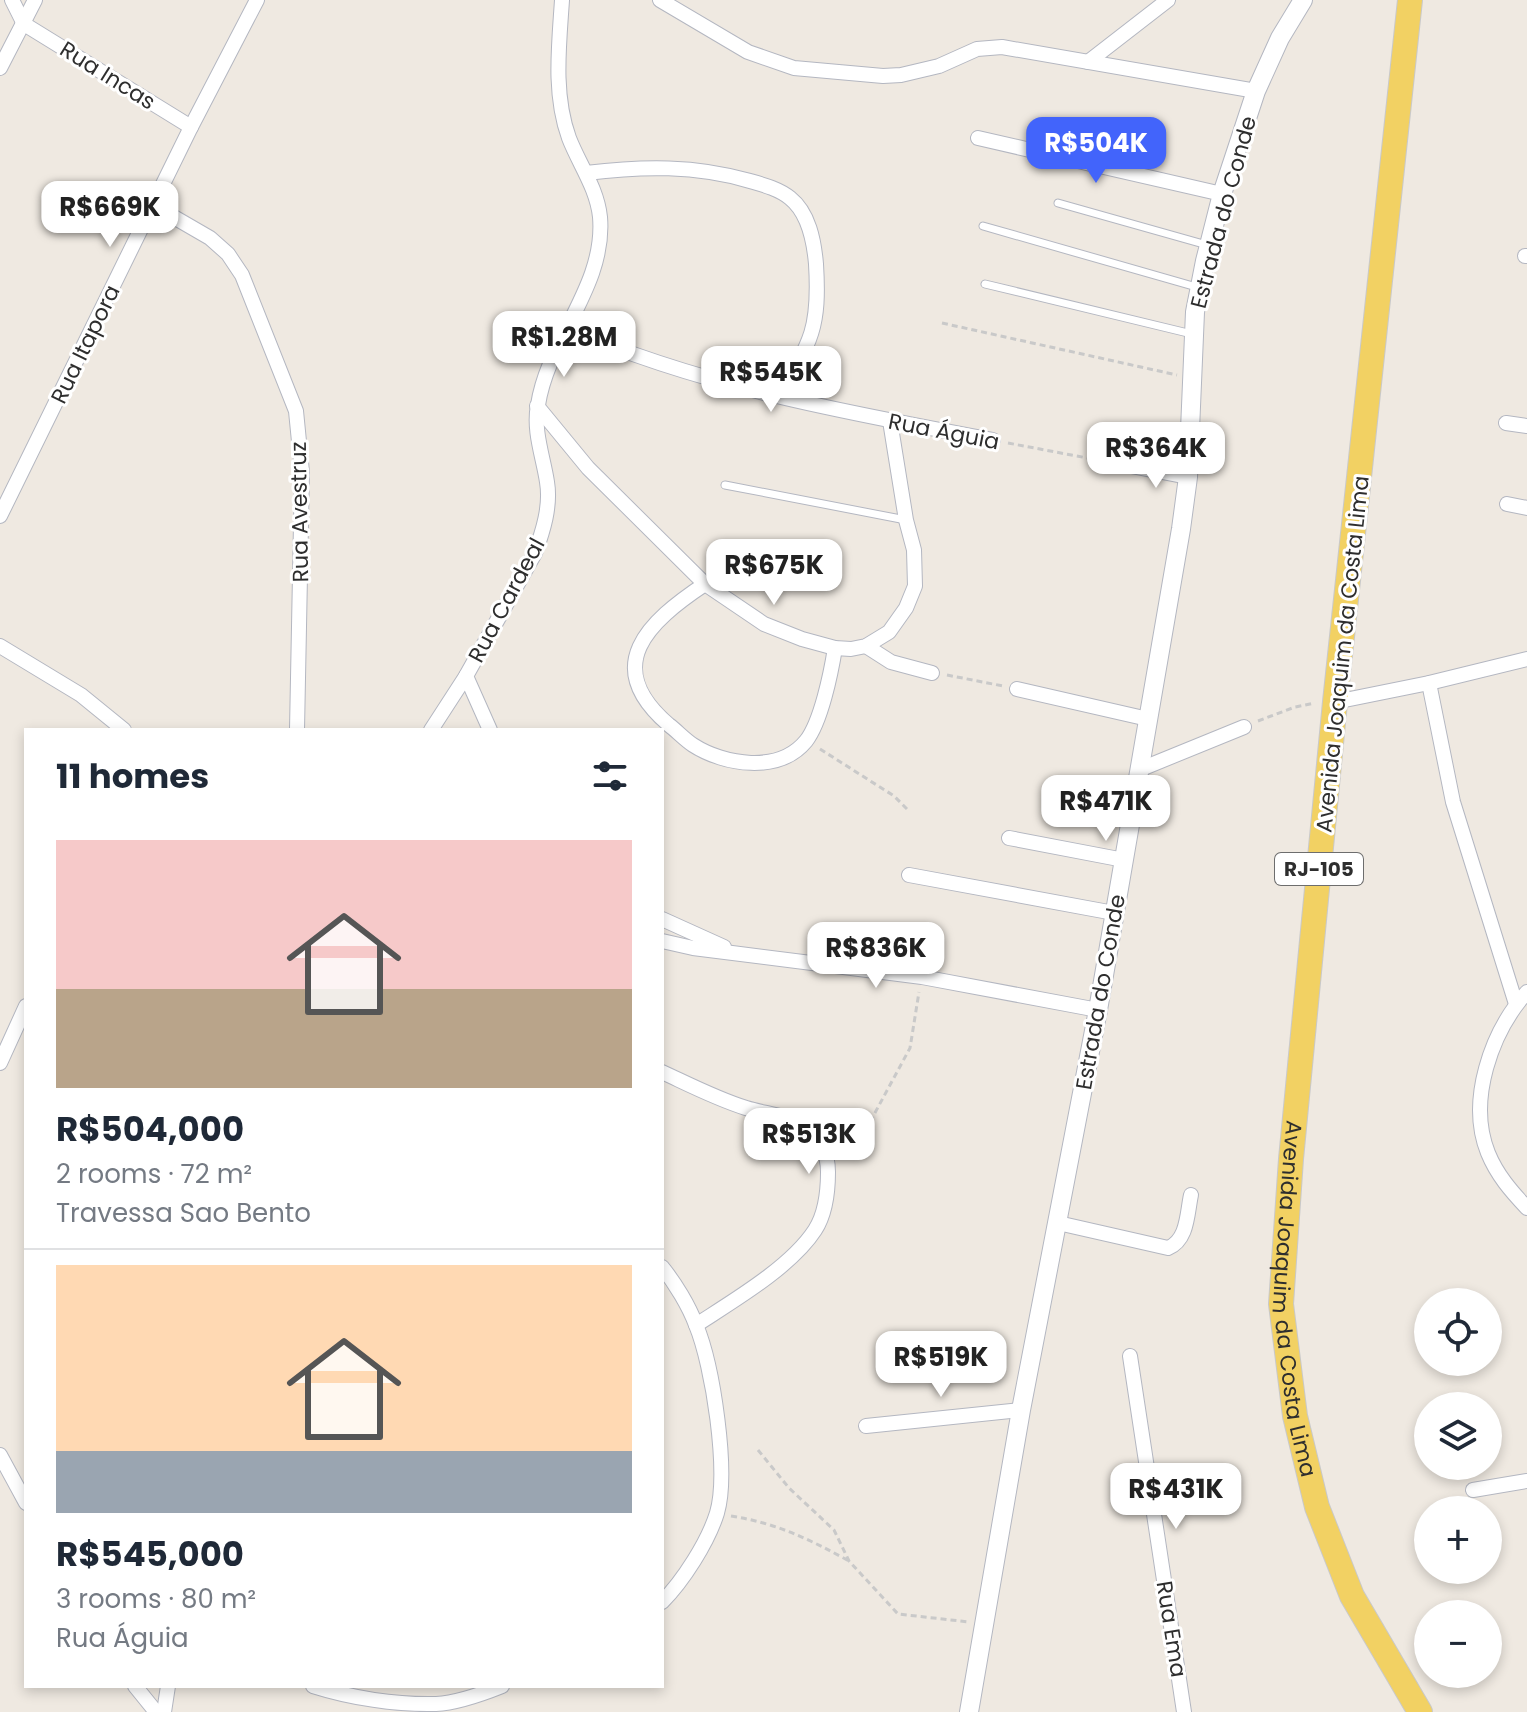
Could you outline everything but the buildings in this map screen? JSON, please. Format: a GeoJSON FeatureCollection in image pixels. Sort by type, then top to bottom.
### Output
{"type":"FeatureCollection","features":[{"type":"Feature","properties":{"kind":"main road","name":"Avenida Joaquim da Costa Lima"},"geometry":{"type":"LineString","coordinates":[[1410,0],[1335,702],[1281,1275],[1283,1333],[1295,1416],[1317,1507],[1333,1553],[1372,1634],[1420,1712]]}},
{"type":"Feature","properties":{"kind":"street"},"geometry":{"type":"LineString","coordinates":[[12,0],[24,24]]}},
{"type":"Feature","properties":{"kind":"street"},"geometry":{"type":"LineString","coordinates":[[0,68],[35,0]]}},
{"type":"Feature","properties":{"kind":"street","name":"Rua Itapora"},"geometry":{"type":"LineString","coordinates":[[0,516],[191,127],[257,0]]}},
{"type":"Feature","properties":{"kind":"street","name":"Rua Cardeal"},"geometry":{"type":"LineString","coordinates":[[432,728],[466,676],[535,553],[548,505],[547,483],[540,456],[537,406],[551,360],[595,264],[601,237],[600,213],[569,137],[558,86],[562,0]]}},
{"type":"Feature","properties":{"kind":"street"},"geometry":{"type":"LineString","coordinates":[[660,0],[748,52],[794,68],[901,75],[939,66],[977,49],[1002,47],[1256,91]]}},
{"type":"Feature","properties":{"kind":"street"},"geometry":{"type":"LineString","coordinates":[[1088,62],[1168,0]]}},
{"type":"Feature","properties":{"kind":"street","name":"Estrada do Conde"},"geometry":{"type":"LineString","coordinates":[[969,1712],[1021,1410],[1141,769],[1188,477],[1193,334],[1200,288],[1222,194],[1256,91],[1280,38],[1303,0]]}},
{"type":"Feature","properties":{"kind":"street","name":"Rua Incas"},"geometry":{"type":"LineString","coordinates":[[24,24],[191,127]]}},
{"type":"Feature","properties":{"kind":"street"},"geometry":{"type":"LineString","coordinates":[[978,138],[1222,194]]}},
{"type":"Feature","properties":{"kind":"street"},"geometry":{"type":"LineString","coordinates":[[586,173],[638,166],[678,167],[735,176],[769,186],[790,198],[803,214],[811,232],[818,293],[817,318],[811,338],[778,396]]}},
{"type":"Feature","properties":{"kind":"street","name":"Rua Avestruz"},"geometry":{"type":"LineString","coordinates":[[153,205],[210,238],[228,254],[242,275],[296,411],[302,472],[297,728]]}},
{"type":"Feature","properties":{"kind":"street","name":"Rua Águia"},"geometry":{"type":"LineString","coordinates":[[567,328],[651,362],[778,396],[993,440]]}},
{"type":"Feature","properties":{"kind":"street"},"geometry":{"type":"LineString","coordinates":[[537,406],[588,468],[705,584],[764,624],[835,648],[866,646],[889,632],[906,608],[915,586],[914,550],[890,421]]}},
{"type":"Feature","properties":{"kind":"street"},"geometry":{"type":"LineString","coordinates":[[1506,423],[1527,426]]}},
{"type":"Feature","properties":{"kind":"street"},"geometry":{"type":"LineString","coordinates":[[1131,466],[1188,477]]}},
{"type":"Feature","properties":{"kind":"street"},"geometry":{"type":"LineString","coordinates":[[1507,504],[1527,508]]}},
{"type":"Feature","properties":{"kind":"street"},"geometry":{"type":"LineString","coordinates":[[705,584],[673,605],[652,627],[642,643],[636,662],[636,681],[642,698],[692,744],[717,756],[746,763],[773,761],[790,754],[806,740],[830,678],[835,648]]}},
{"type":"Feature","properties":{"kind":"street"},"geometry":{"type":"LineString","coordinates":[[0,646],[81,695],[122,728]]}},
{"type":"Feature","properties":{"kind":"street"},"geometry":{"type":"LineString","coordinates":[[866,646],[891,662],[932,673]]}},
{"type":"Feature","properties":{"kind":"street"},"geometry":{"type":"LineString","coordinates":[[1335,702],[1527,659]]}},
{"type":"Feature","properties":{"kind":"street"},"geometry":{"type":"LineString","coordinates":[[466,676],[489,728]]}},
{"type":"Feature","properties":{"kind":"street"},"geometry":{"type":"LineString","coordinates":[[1429,683],[1453,802],[1516,1004]]}},
{"type":"Feature","properties":{"kind":"street"},"geometry":{"type":"LineString","coordinates":[[1017,689],[1148,719]]}},
{"type":"Feature","properties":{"kind":"street"},"geometry":{"type":"LineString","coordinates":[[1141,769],[1244,727]]}},
{"type":"Feature","properties":{"kind":"street"},"geometry":{"type":"LineString","coordinates":[[1009,838],[1124,860]]}},
{"type":"Feature","properties":{"kind":"street"},"geometry":{"type":"LineString","coordinates":[[909,875],[1114,913]]}},
{"type":"Feature","properties":{"kind":"street"},"geometry":{"type":"LineString","coordinates":[[664,920],[738,953]]}},
{"type":"Feature","properties":{"kind":"street"},"geometry":{"type":"LineString","coordinates":[[664,941],[693,948],[922,977],[1098,1010]]}},
{"type":"Feature","properties":{"kind":"street"},"geometry":{"type":"LineString","coordinates":[[1527,992],[1516,1004],[1494,1044],[1482,1088],[1480,1121],[1488,1152],[1503,1182],[1527,1208]]}},
{"type":"Feature","properties":{"kind":"street"},"geometry":{"type":"LineString","coordinates":[[0,1063],[24,1010]]}},
{"type":"Feature","properties":{"kind":"street"},"geometry":{"type":"LineString","coordinates":[[664,1073],[721,1100],[805,1126],[815,1135],[828,1158],[828,1188],[815,1231],[774,1271],[696,1325]]}},
{"type":"Feature","properties":{"kind":"street"},"geometry":{"type":"LineString","coordinates":[[1058,1223],[1168,1248],[1176,1245],[1182,1236],[1191,1195]]}},
{"type":"Feature","properties":{"kind":"street"},"geometry":{"type":"LineString","coordinates":[[664,1270],[696,1325],[716,1419],[721,1483],[716,1514],[695,1559],[664,1600]]}},
{"type":"Feature","properties":{"kind":"street","name":"Rua Ema"},"geometry":{"type":"LineString","coordinates":[[1130,1356],[1184,1712]]}},
{"type":"Feature","properties":{"kind":"street"},"geometry":{"type":"LineString","coordinates":[[866,1426],[1021,1410]]}},
{"type":"Feature","properties":{"kind":"street"},"geometry":{"type":"LineString","coordinates":[[0,1455],[24,1499]]}},
{"type":"Feature","properties":{"kind":"street"},"geometry":{"type":"LineString","coordinates":[[1473,1490],[1527,1481]]}},
{"type":"Feature","properties":{"kind":"street"},"geometry":{"type":"LineString","coordinates":[[137,1688],[156,1712]]}},
{"type":"Feature","properties":{"kind":"street"},"geometry":{"type":"LineString","coordinates":[[164,1712],[168,1688]]}},
{"type":"Feature","properties":{"kind":"street"},"geometry":{"type":"LineString","coordinates":[[322,1688],[384,1702],[439,1704],[497,1688]]}},
{"type":"Feature","properties":{"kind":"lane"},"geometry":{"type":"LineString","coordinates":[[1058,203],[1209,246]]}},
{"type":"Feature","properties":{"kind":"lane"},"geometry":{"type":"LineString","coordinates":[[983,226],[1200,288]]}},
{"type":"Feature","properties":{"kind":"lane"},"geometry":{"type":"LineString","coordinates":[[985,284],[1193,334]]}},
{"type":"Feature","properties":{"kind":"lane"},"geometry":{"type":"LineString","coordinates":[[725,485],[906,520]]}},
{"type":"Feature","properties":{"kind":"path"},"geometry":{"type":"LineString","coordinates":[[942,323],[1193,378]]}},
{"type":"Feature","properties":{"kind":"path","name":"Rua Águia"},"geometry":{"type":"LineString","coordinates":[[993,440],[1131,466]]}},
{"type":"Feature","properties":{"kind":"path"},"geometry":{"type":"LineString","coordinates":[[932,673],[1017,689]]}},
{"type":"Feature","properties":{"kind":"path"},"geometry":{"type":"LineString","coordinates":[[1244,727],[1295,707],[1335,702]]}},
{"type":"Feature","properties":{"kind":"path"},"geometry":{"type":"LineString","coordinates":[[806,740],[894,796],[907,809]]}},
{"type":"Feature","properties":{"kind":"path"},"geometry":{"type":"LineString","coordinates":[[828,1158],[870,1122],[910,1048],[922,977]]}},
{"type":"Feature","properties":{"kind":"path"},"geometry":{"type":"LineString","coordinates":[[758,1450],[789,1488],[834,1530],[849,1561],[898,1614],[952,1622],[986,1623]]}},
{"type":"Feature","properties":{"kind":"path"},"geometry":{"type":"LineString","coordinates":[[716,1514],[757,1520],[804,1536],[849,1561]]}}]}
